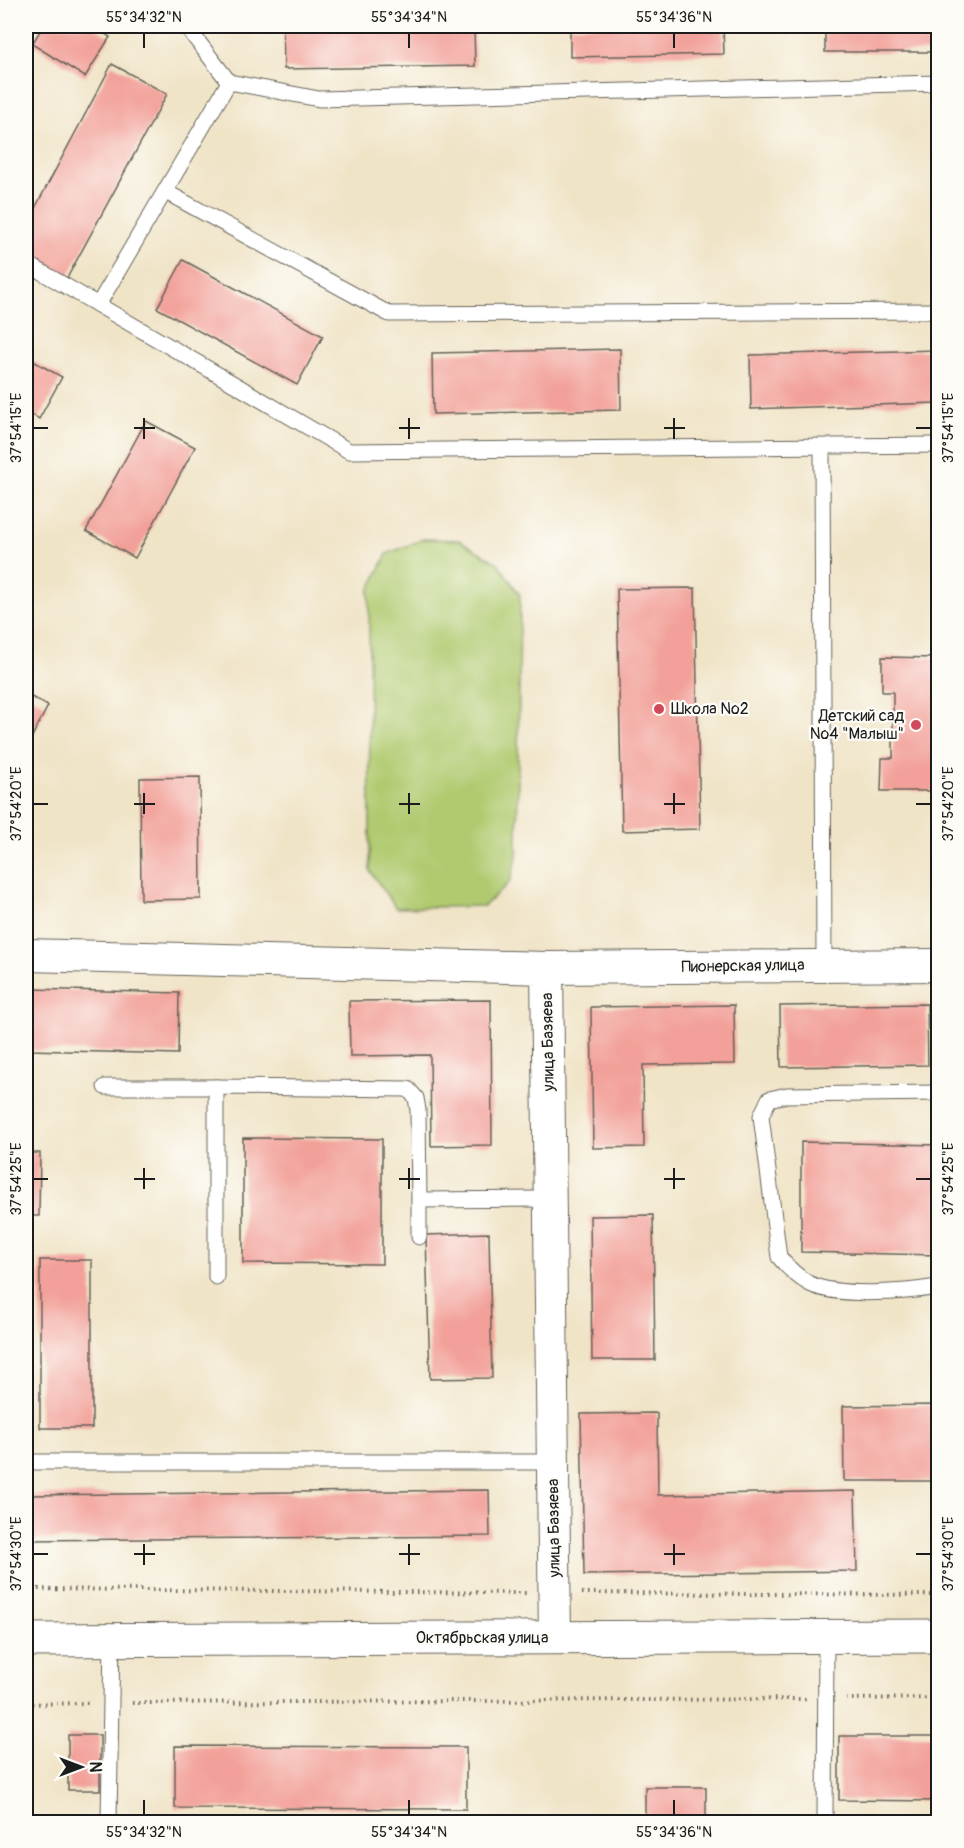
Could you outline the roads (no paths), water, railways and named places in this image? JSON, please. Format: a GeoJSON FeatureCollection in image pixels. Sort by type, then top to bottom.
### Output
{"type":"FeatureCollection","features":[{"type":"Feature","properties":{"kind":"street"},"geometry":{"type":"LineString","coordinates":[[26,955],[547,968]]}},
{"type":"Feature","properties":{"kind":"street","name":"Пионерская улица"},"geometry":{"type":"LineString","coordinates":[[547,968],[939,965]]}},
{"type":"Feature","properties":{"kind":"street","name":"улица Базяева"},"geometry":{"type":"LineString","coordinates":[[547,968],[555,1638]]}},
{"type":"Feature","properties":{"kind":"street","name":"Октябрьская улица"},"geometry":{"type":"LineString","coordinates":[[26,1640],[939,1636]]}},
{"type":"Feature","properties":{"kind":"lane"},"geometry":{"type":"LineString","coordinates":[[186,26],[229,82],[319,99],[939,83]]}},
{"type":"Feature","properties":{"kind":"lane"},"geometry":{"type":"LineString","coordinates":[[98,304],[229,82]]}},
{"type":"Feature","properties":{"kind":"lane"},"geometry":{"type":"LineString","coordinates":[[166,192],[389,314],[939,311]]}},
{"type":"Feature","properties":{"kind":"lane"},"geometry":{"type":"LineString","coordinates":[[26,264],[349,451],[939,446]]}},
{"type":"Feature","properties":{"kind":"lane"},"geometry":{"type":"LineString","coordinates":[[822,448],[824,965]]}},
{"type":"Feature","properties":{"kind":"lane"},"geometry":{"type":"LineString","coordinates":[[105,1087],[408,1089],[416,1098],[418,1110],[419,1237]]}},
{"type":"Feature","properties":{"kind":"lane"},"geometry":{"type":"LineString","coordinates":[[216,1087],[216,1277]]}},
{"type":"Feature","properties":{"kind":"lane"},"geometry":{"type":"LineString","coordinates":[[939,1093],[787,1095],[769,1099],[761,1116],[779,1257],[793,1274],[812,1285],[852,1293],[939,1287]]}},
{"type":"Feature","properties":{"kind":"lane"},"geometry":{"type":"LineString","coordinates":[[419,1200],[550,1199]]}},
{"type":"Feature","properties":{"kind":"lane"},"geometry":{"type":"LineString","coordinates":[[26,1462],[553,1462]]}},
{"type":"Feature","properties":{"kind":"lane"},"geometry":{"type":"LineString","coordinates":[[825,1822],[826,1636]]}},
{"type":"Feature","properties":{"kind":"lane"},"geometry":{"type":"LineString","coordinates":[[109,1822],[112,1639]]}},
{"type":"Feature","properties":{"kind":"place","name":"Школа №2"},"geometry":{"type":"Point","coordinates":[659,709]}},
{"type":"Feature","properties":{"kind":"place","name":"Детский сад №4 \"Малыш\""},"geometry":{"type":"Point","coordinates":[916,725]}}]}
